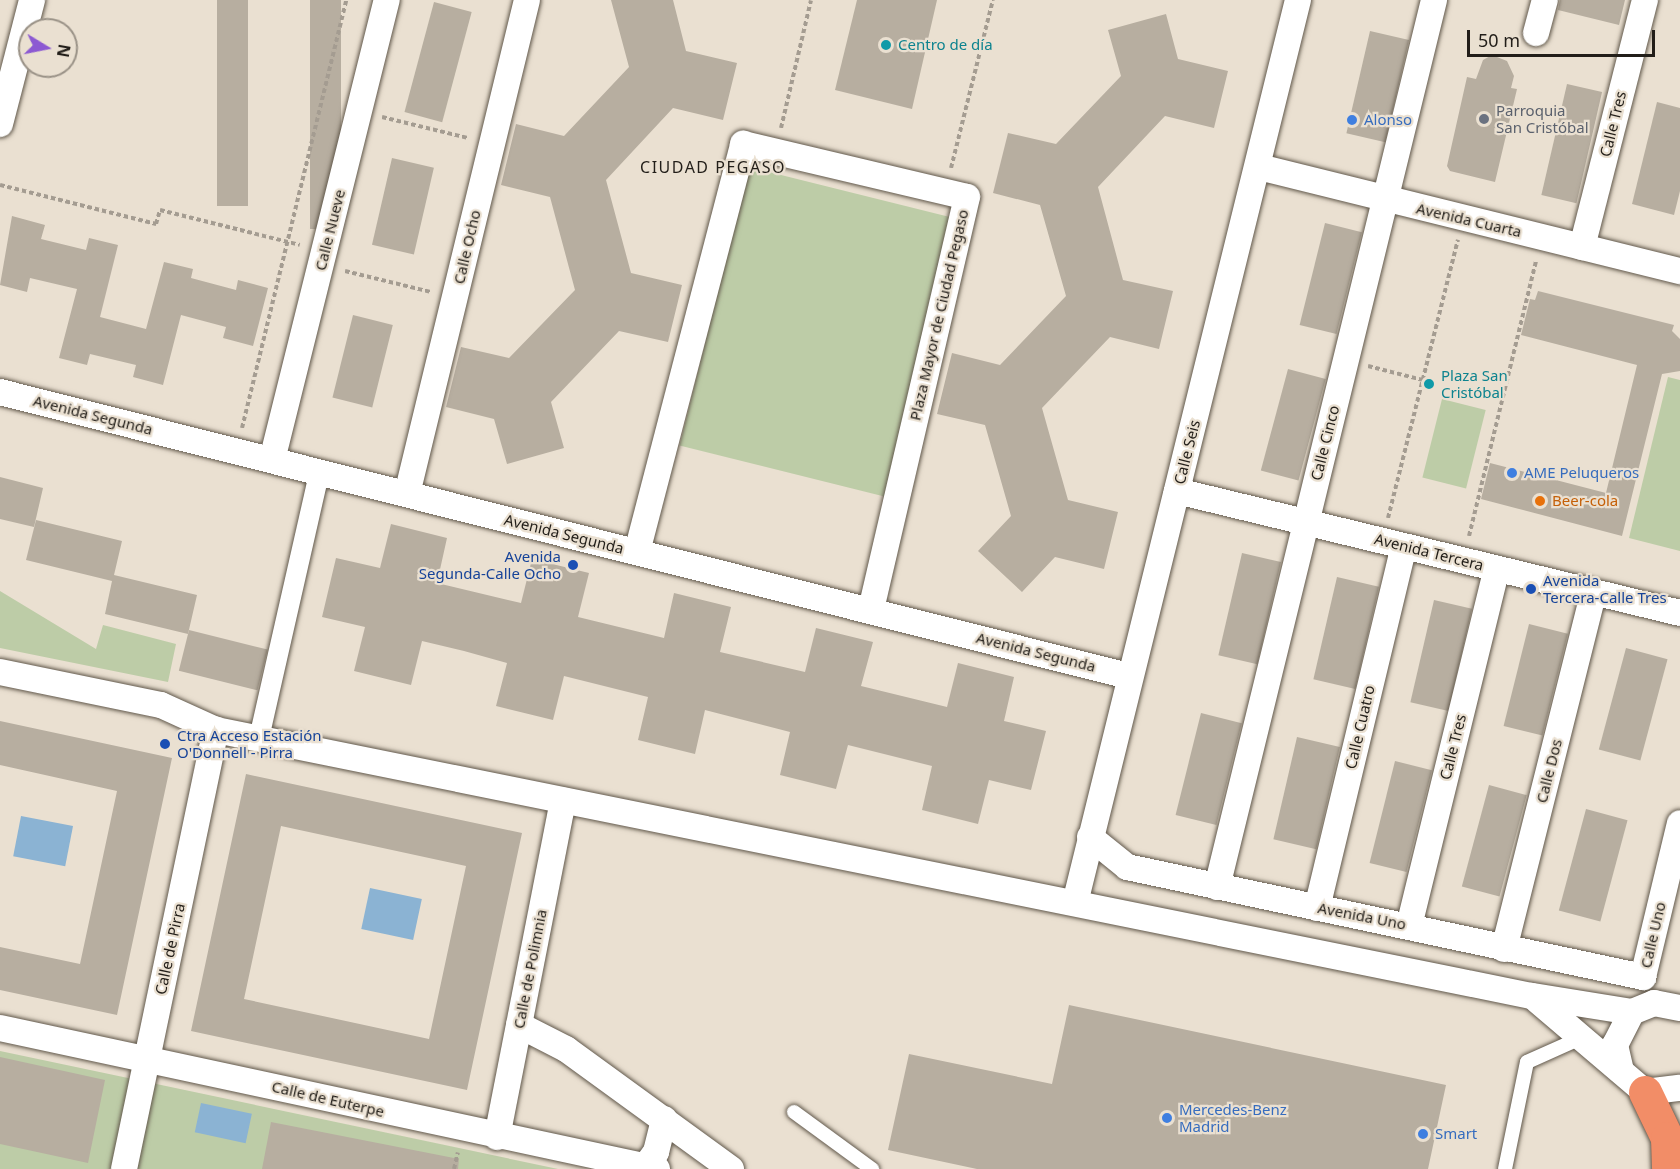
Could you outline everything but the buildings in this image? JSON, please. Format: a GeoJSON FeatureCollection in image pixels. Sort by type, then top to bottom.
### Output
{"type":"FeatureCollection","features":[{"type":"Feature","properties":{"kind":"highway"},"geometry":{"type":"LineString","coordinates":[[1633,1082],[1668,1138],[1668,1169]]}},
{"type":"Feature","properties":{"kind":"street"},"geometry":{"type":"LineString","coordinates":[[0,124],[32,0]]}},
{"type":"Feature","properties":{"kind":"street","name":"Calle Nueve"},"geometry":{"type":"LineString","coordinates":[[272,460],[387,0]]}},
{"type":"Feature","properties":{"kind":"street","name":"Calle Ocho"},"geometry":{"type":"LineString","coordinates":[[407,494],[526,0]]}},
{"type":"Feature","properties":{"kind":"street","name":"Calle Seis"},"geometry":{"type":"LineString","coordinates":[[1075,903],[1128,675],[1177,491],[1298,0]]}},
{"type":"Feature","properties":{"kind":"street","name":"Calle Cinco"},"geometry":{"type":"LineString","coordinates":[[1217,887],[1434,0]]}},
{"type":"Feature","properties":{"kind":"street"},"geometry":{"type":"LineString","coordinates":[[1536,33],[1545,0]]}},
{"type":"Feature","properties":{"kind":"street","name":"Calle Tres"},"geometry":{"type":"LineString","coordinates":[[1582,247],[1645,0]]}},
{"type":"Feature","properties":{"kind":"street","name":"Plaza Mayor de Ciudad Pegaso"},"geometry":{"type":"LineString","coordinates":[[637,552],[743,144],[967,197],[871,610]]}},
{"type":"Feature","properties":{"kind":"street","name":"Avenida Cuarta"},"geometry":{"type":"LineString","coordinates":[[1258,167],[1582,247],[1679,267]]}},
{"type":"Feature","properties":{"kind":"street","name":"Avenida Segunda"},"geometry":{"type":"LineString","coordinates":[[0,392],[237,451],[319,474],[407,494],[1128,675]]}},
{"type":"Feature","properties":{"kind":"street"},"geometry":{"type":"LineString","coordinates":[[259,738],[319,474]]}},
{"type":"Feature","properties":{"kind":"street","name":"Avenida Tercera"},"geometry":{"type":"LineString","coordinates":[[1177,491],[1680,613]]}},
{"type":"Feature","properties":{"kind":"street","name":"Calle Cuatro"},"geometry":{"type":"LineString","coordinates":[[1317,908],[1393,544]]}},
{"type":"Feature","properties":{"kind":"street","name":"Calle Tres"},"geometry":{"type":"LineString","coordinates":[[1409,926],[1497,569]]}},
{"type":"Feature","properties":{"kind":"street","name":"Calle Dos"},"geometry":{"type":"LineString","coordinates":[[1504,949],[1594,592]]}},
{"type":"Feature","properties":{"kind":"street"},"geometry":{"type":"LineString","coordinates":[[0,672],[161,705],[216,730],[1532,996],[1643,1007],[1680,1008]]}},
{"type":"Feature","properties":{"kind":"street","name":"Calle de Pirra"},"geometry":{"type":"LineString","coordinates":[[124,1169],[216,730]]}},
{"type":"Feature","properties":{"kind":"street","name":"Calle de Polimnia"},"geometry":{"type":"LineString","coordinates":[[497,1137],[563,800]]}},
{"type":"Feature","properties":{"kind":"street","name":"Calle Uno"},"geometry":{"type":"LineString","coordinates":[[1643,977],[1680,823]]}},
{"type":"Feature","properties":{"kind":"street","name":"Avenida Uno"},"geometry":{"type":"LineString","coordinates":[[1090,837],[1127,867],[1643,977]]}},
{"type":"Feature","properties":{"kind":"street"},"geometry":{"type":"LineString","coordinates":[[1633,1082],[1615,1045],[1643,1007],[1680,987]]}},
{"type":"Feature","properties":{"kind":"street"},"geometry":{"type":"LineString","coordinates":[[1532,996],[1585,1036],[1633,1082],[1680,1088]]}},
{"type":"Feature","properties":{"kind":"street"},"geometry":{"type":"LineString","coordinates":[[519,1025],[566,1049],[731,1169]]}},
{"type":"Feature","properties":{"kind":"street","name":"Calle de Euterpe"},"geometry":{"type":"LineString","coordinates":[[0,1028],[149,1058],[497,1137],[651,1168]]}},
{"type":"Feature","properties":{"kind":"street"},"geometry":{"type":"LineString","coordinates":[[651,1168],[664,1119]]}},
{"type":"Feature","properties":{"kind":"lane"},"geometry":{"type":"LineString","coordinates":[[1505,1169],[1527,1062],[1585,1036]]}},
{"type":"Feature","properties":{"kind":"lane"},"geometry":{"type":"LineString","coordinates":[[794,1112],[873,1169]]}},
{"type":"Feature","properties":{"kind":"path"},"geometry":{"type":"LineString","coordinates":[[237,451],[346,0]]}},
{"type":"Feature","properties":{"kind":"path"},"geometry":{"type":"LineString","coordinates":[[775,152],[811,0]]}},
{"type":"Feature","properties":{"kind":"path"},"geometry":{"type":"LineString","coordinates":[[945,192],[993,0]]}},
{"type":"Feature","properties":{"kind":"path"},"geometry":{"type":"LineString","coordinates":[[359,111],[492,144]]}},
{"type":"Feature","properties":{"kind":"path"},"geometry":{"type":"LineString","coordinates":[[0,185],[156,224],[160,210],[288,242],[323,258],[455,298]]}},
{"type":"Feature","properties":{"kind":"path"},"geometry":{"type":"LineString","coordinates":[[1463,560],[1539,248]]}},
{"type":"Feature","properties":{"kind":"path"},"geometry":{"type":"LineString","coordinates":[[1393,544],[1423,380],[1454,258]]}},
{"type":"Feature","properties":{"kind":"path"},"geometry":{"type":"LineString","coordinates":[[1346,361],[1423,380]]}},
{"type":"Feature","properties":{"kind":"green space"},"geometry":{"type":"Polygon","coordinates":[[[749,167],[954,218],[884,497],[680,445],[749,167]]]}},
{"type":"Feature","properties":{"kind":"green space"},"geometry":{"type":"Polygon","coordinates":[[[1668,377],[1680,380],[1680,551],[1629,538],[1668,377]]]}},
{"type":"Feature","properties":{"kind":"green space"},"geometry":{"type":"Polygon","coordinates":[[[1442,399],[1486,410],[1466,488],[1422,478],[1442,399]]]}},
{"type":"Feature","properties":{"kind":"green space"},"geometry":{"type":"Polygon","coordinates":[[[0,591],[96,649],[103,625],[176,644],[168,682],[0,648],[0,591]]]}},
{"type":"Feature","properties":{"kind":"green space"},"geometry":{"type":"Polygon","coordinates":[[[0,1051],[459,1148],[558,1169],[0,1169],[0,1051]]]}},
{"type":"Feature","properties":{"kind":"water"},"geometry":{"type":"Polygon","coordinates":[[[21,816],[73,826],[65,866],[13,856],[21,816]]]}},
{"type":"Feature","properties":{"kind":"water"},"geometry":{"type":"Polygon","coordinates":[[[370,888],[422,899],[413,940],[361,929],[370,888]]]}},
{"type":"Feature","properties":{"kind":"water"},"geometry":{"type":"Polygon","coordinates":[[[201,1103],[252,1114],[246,1143],[195,1132],[201,1103]]]}},
{"type":"Feature","properties":{"kind":"place","name":"Centro de día"},"geometry":{"type":"Point","coordinates":[886,45]}},
{"type":"Feature","properties":{"kind":"place","name":"Parroquia San Cristóbal"},"geometry":{"type":"Point","coordinates":[1484,119]}},
{"type":"Feature","properties":{"kind":"place","name":"Alonso"},"geometry":{"type":"Point","coordinates":[1352,120]}},
{"type":"Feature","properties":{"kind":"place","name":"Plaza San Cristóbal"},"geometry":{"type":"Point","coordinates":[1429,384]}},
{"type":"Feature","properties":{"kind":"place","name":"AME Peluqueros"},"geometry":{"type":"Point","coordinates":[1512,473]}},
{"type":"Feature","properties":{"kind":"place","name":"Beer-cola"},"geometry":{"type":"Point","coordinates":[1540,501]}},
{"type":"Feature","properties":{"kind":"place","name":"Avenida Segunda-Calle Ocho"},"geometry":{"type":"Point","coordinates":[573,565]}},
{"type":"Feature","properties":{"kind":"place","name":"Avenida Tercera-Calle Tres"},"geometry":{"type":"Point","coordinates":[1531,589]}},
{"type":"Feature","properties":{"kind":"place","name":"Ctra Acceso Estación O'Donnell - Pirra"},"geometry":{"type":"Point","coordinates":[165,744]}},
{"type":"Feature","properties":{"kind":"place","name":"Mercedes-Benz Madrid"},"geometry":{"type":"Point","coordinates":[1167,1118]}},
{"type":"Feature","properties":{"kind":"place","name":"Smart"},"geometry":{"type":"Point","coordinates":[1423,1134]}},
{"type":"Feature","properties":{"kind":"district","name":"CIUDAD PEGASO"},"geometry":{"type":"Point","coordinates":[713,167]}}]}
